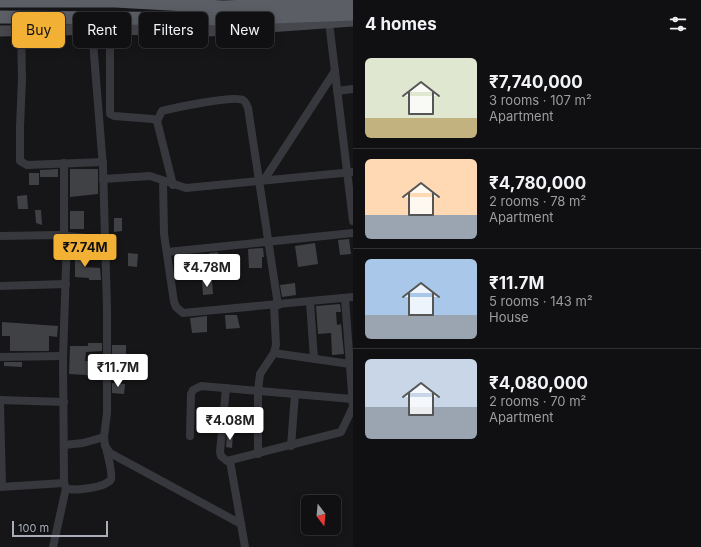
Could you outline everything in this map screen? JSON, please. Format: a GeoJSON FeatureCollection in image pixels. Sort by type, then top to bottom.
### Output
{"type":"FeatureCollection","features":[{"type":"Feature","properties":{"kind":"highway"},"geometry":{"type":"LineString","coordinates":[[0,1],[115,0],[216,12]]}},
{"type":"Feature","properties":{"kind":"highway"},"geometry":{"type":"LineString","coordinates":[[236,12],[353,2]]}},
{"type":"Feature","properties":{"kind":"highway"},"geometry":{"type":"LineString","coordinates":[[0,17],[216,13]]}},
{"type":"Feature","properties":{"kind":"highway"},"geometry":{"type":"LineString","coordinates":[[274,13],[353,14]]}},
{"type":"Feature","properties":{"kind":"main road"},"geometry":{"type":"LineString","coordinates":[[131,29],[209,31],[353,21]]}},
{"type":"Feature","properties":{"kind":"main road"},"geometry":{"type":"LineString","coordinates":[[0,31],[12,30]]}},
{"type":"Feature","properties":{"kind":"street"},"geometry":{"type":"LineString","coordinates":[[329,22],[350,172],[353,221]]}},
{"type":"Feature","properties":{"kind":"street"},"geometry":{"type":"LineString","coordinates":[[21,48],[22,79],[19,158],[23,164],[103,162]]}},
{"type":"Feature","properties":{"kind":"street"},"geometry":{"type":"LineString","coordinates":[[0,404],[1,487],[65,485],[72,490],[104,484],[110,480],[112,476],[104,437],[107,413],[107,308],[103,162],[94,48]]}},
{"type":"Feature","properties":{"kind":"street"},"geometry":{"type":"LineString","coordinates":[[110,48],[110,114],[114,116],[153,119],[157,121]]}},
{"type":"Feature","properties":{"kind":"street"},"geometry":{"type":"LineString","coordinates":[[262,181],[335,71]]}},
{"type":"Feature","properties":{"kind":"street"},"geometry":{"type":"LineString","coordinates":[[338,91],[353,90]]}},
{"type":"Feature","properties":{"kind":"street"},"geometry":{"type":"LineString","coordinates":[[173,185],[157,121],[162,111],[218,101],[242,99],[245,101],[248,108],[262,181],[276,305],[276,345],[274,353],[260,374],[258,390],[258,454]]}},
{"type":"Feature","properties":{"kind":"street"},"geometry":{"type":"LineString","coordinates":[[53,547],[65,485],[63,356],[66,284],[64,163]]}},
{"type":"Feature","properties":{"kind":"street"},"geometry":{"type":"LineString","coordinates":[[103,179],[145,176],[186,188],[350,172]]}},
{"type":"Feature","properties":{"kind":"street"},"geometry":{"type":"LineString","coordinates":[[163,181],[164,231],[174,302],[176,307],[183,313],[349,298],[350,364],[353,400],[352,412],[341,432],[230,461],[224,460],[220,452],[226,388]]}},
{"type":"Feature","properties":{"kind":"street"},"geometry":{"type":"LineString","coordinates":[[167,252],[353,234]]}},
{"type":"Feature","properties":{"kind":"street"},"geometry":{"type":"LineString","coordinates":[[0,236],[65,236],[105,240]]}},
{"type":"Feature","properties":{"kind":"street"},"geometry":{"type":"LineString","coordinates":[[0,286],[66,284]]}},
{"type":"Feature","properties":{"kind":"street"},"geometry":{"type":"LineString","coordinates":[[310,302],[314,359]]}},
{"type":"Feature","properties":{"kind":"street"},"geometry":{"type":"LineString","coordinates":[[274,353],[350,364]]}},
{"type":"Feature","properties":{"kind":"street"},"geometry":{"type":"LineString","coordinates":[[0,357],[63,356]]}},
{"type":"Feature","properties":{"kind":"street"},"geometry":{"type":"LineString","coordinates":[[190,436],[191,394],[193,390],[201,386],[258,390],[353,400]]}},
{"type":"Feature","properties":{"kind":"street"},"geometry":{"type":"LineString","coordinates":[[291,446],[295,394]]}},
{"type":"Feature","properties":{"kind":"street"},"geometry":{"type":"LineString","coordinates":[[0,400],[64,402]]}},
{"type":"Feature","properties":{"kind":"street"},"geometry":{"type":"LineString","coordinates":[[64,445],[83,443],[104,437]]}},
{"type":"Feature","properties":{"kind":"street"},"geometry":{"type":"LineString","coordinates":[[106,446],[110,453],[241,524]]}},
{"type":"Feature","properties":{"kind":"street"},"geometry":{"type":"LineString","coordinates":[[230,461],[245,547]]}},
{"type":"Feature","properties":{"kind":"building"},"geometry":{"type":"Polygon","coordinates":[[[58,169],[58,177],[40,177],[40,170],[58,169]]]}},
{"type":"Feature","properties":{"kind":"building"},"geometry":{"type":"Polygon","coordinates":[[[70,169],[98,169],[98,194],[70,197],[70,169]]]}},
{"type":"Feature","properties":{"kind":"building"},"geometry":{"type":"Polygon","coordinates":[[[29,173],[39,173],[39,185],[29,185],[29,173]]]}},
{"type":"Feature","properties":{"kind":"building"},"geometry":{"type":"Polygon","coordinates":[[[27,195],[28,209],[18,209],[17,196],[27,195]]]}},
{"type":"Feature","properties":{"kind":"building"},"geometry":{"type":"Polygon","coordinates":[[[35,210],[41,210],[42,225],[36,223],[35,210]]]}},
{"type":"Feature","properties":{"kind":"building"},"geometry":{"type":"Polygon","coordinates":[[[70,211],[84,211],[84,229],[70,229],[70,211]]]}},
{"type":"Feature","properties":{"kind":"building"},"geometry":{"type":"Polygon","coordinates":[[[114,218],[122,218],[122,231],[114,232],[114,218]]]}},
{"type":"Feature","properties":{"kind":"building"},"geometry":{"type":"Polygon","coordinates":[[[349,239],[351,254],[340,255],[338,240],[349,239]]]}},
{"type":"Feature","properties":{"kind":"building"},"geometry":{"type":"Polygon","coordinates":[[[315,243],[318,264],[298,267],[295,246],[315,243]]]}},
{"type":"Feature","properties":{"kind":"building"},"geometry":{"type":"Polygon","coordinates":[[[263,248],[264,257],[262,257],[262,268],[249,268],[248,249],[263,248]]]}},
{"type":"Feature","properties":{"kind":"building"},"geometry":{"type":"Polygon","coordinates":[[[72,251],[85,253],[84,267],[100,268],[101,280],[89,280],[89,278],[75,277],[75,260],[72,260],[72,251]]]}},
{"type":"Feature","properties":{"kind":"building"},"geometry":{"type":"Polygon","coordinates":[[[218,252],[221,267],[211,268],[209,253],[218,252]]]}},
{"type":"Feature","properties":{"kind":"building"},"geometry":{"type":"Polygon","coordinates":[[[128,253],[138,254],[137,267],[128,266],[128,253]]]}},
{"type":"Feature","properties":{"kind":"building"},"geometry":{"type":"Polygon","coordinates":[[[202,281],[212,281],[213,294],[203,295],[202,281]]]}},
{"type":"Feature","properties":{"kind":"building"},"geometry":{"type":"Polygon","coordinates":[[[295,283],[296,295],[282,297],[280,285],[295,283]]]}},
{"type":"Feature","properties":{"kind":"building"},"geometry":{"type":"Polygon","coordinates":[[[340,304],[341,312],[336,312],[337,325],[341,324],[344,354],[332,355],[331,333],[318,334],[316,306],[340,304]]]}},
{"type":"Feature","properties":{"kind":"building"},"geometry":{"type":"Polygon","coordinates":[[[225,315],[237,315],[240,328],[226,329],[225,315]]]}},
{"type":"Feature","properties":{"kind":"building"},"geometry":{"type":"Polygon","coordinates":[[[207,316],[207,332],[192,333],[190,318],[207,316]]]}},
{"type":"Feature","properties":{"kind":"building"},"geometry":{"type":"Polygon","coordinates":[[[2,322],[58,326],[57,337],[49,336],[49,351],[10,351],[10,336],[2,336],[2,322]]]}},
{"type":"Feature","properties":{"kind":"building"},"geometry":{"type":"Polygon","coordinates":[[[88,343],[102,343],[102,351],[86,352],[85,361],[102,361],[102,376],[69,374],[70,346],[88,346],[88,343]]]}},
{"type":"Feature","properties":{"kind":"building"},"geometry":{"type":"Polygon","coordinates":[[[112,345],[126,345],[126,361],[128,361],[125,369],[112,367],[112,345]]]}},
{"type":"Feature","properties":{"kind":"building"},"geometry":{"type":"Polygon","coordinates":[[[4,362],[22,362],[22,367],[4,366],[4,362]]]}},
{"type":"Feature","properties":{"kind":"building"},"geometry":{"type":"Polygon","coordinates":[[[112,383],[125,384],[124,394],[112,393],[112,383]]]}},
{"type":"Feature","properties":{"kind":"building"},"geometry":{"type":"Polygon","coordinates":[[[227,434],[233,434],[232,448],[226,447],[227,434]]]}}]}
